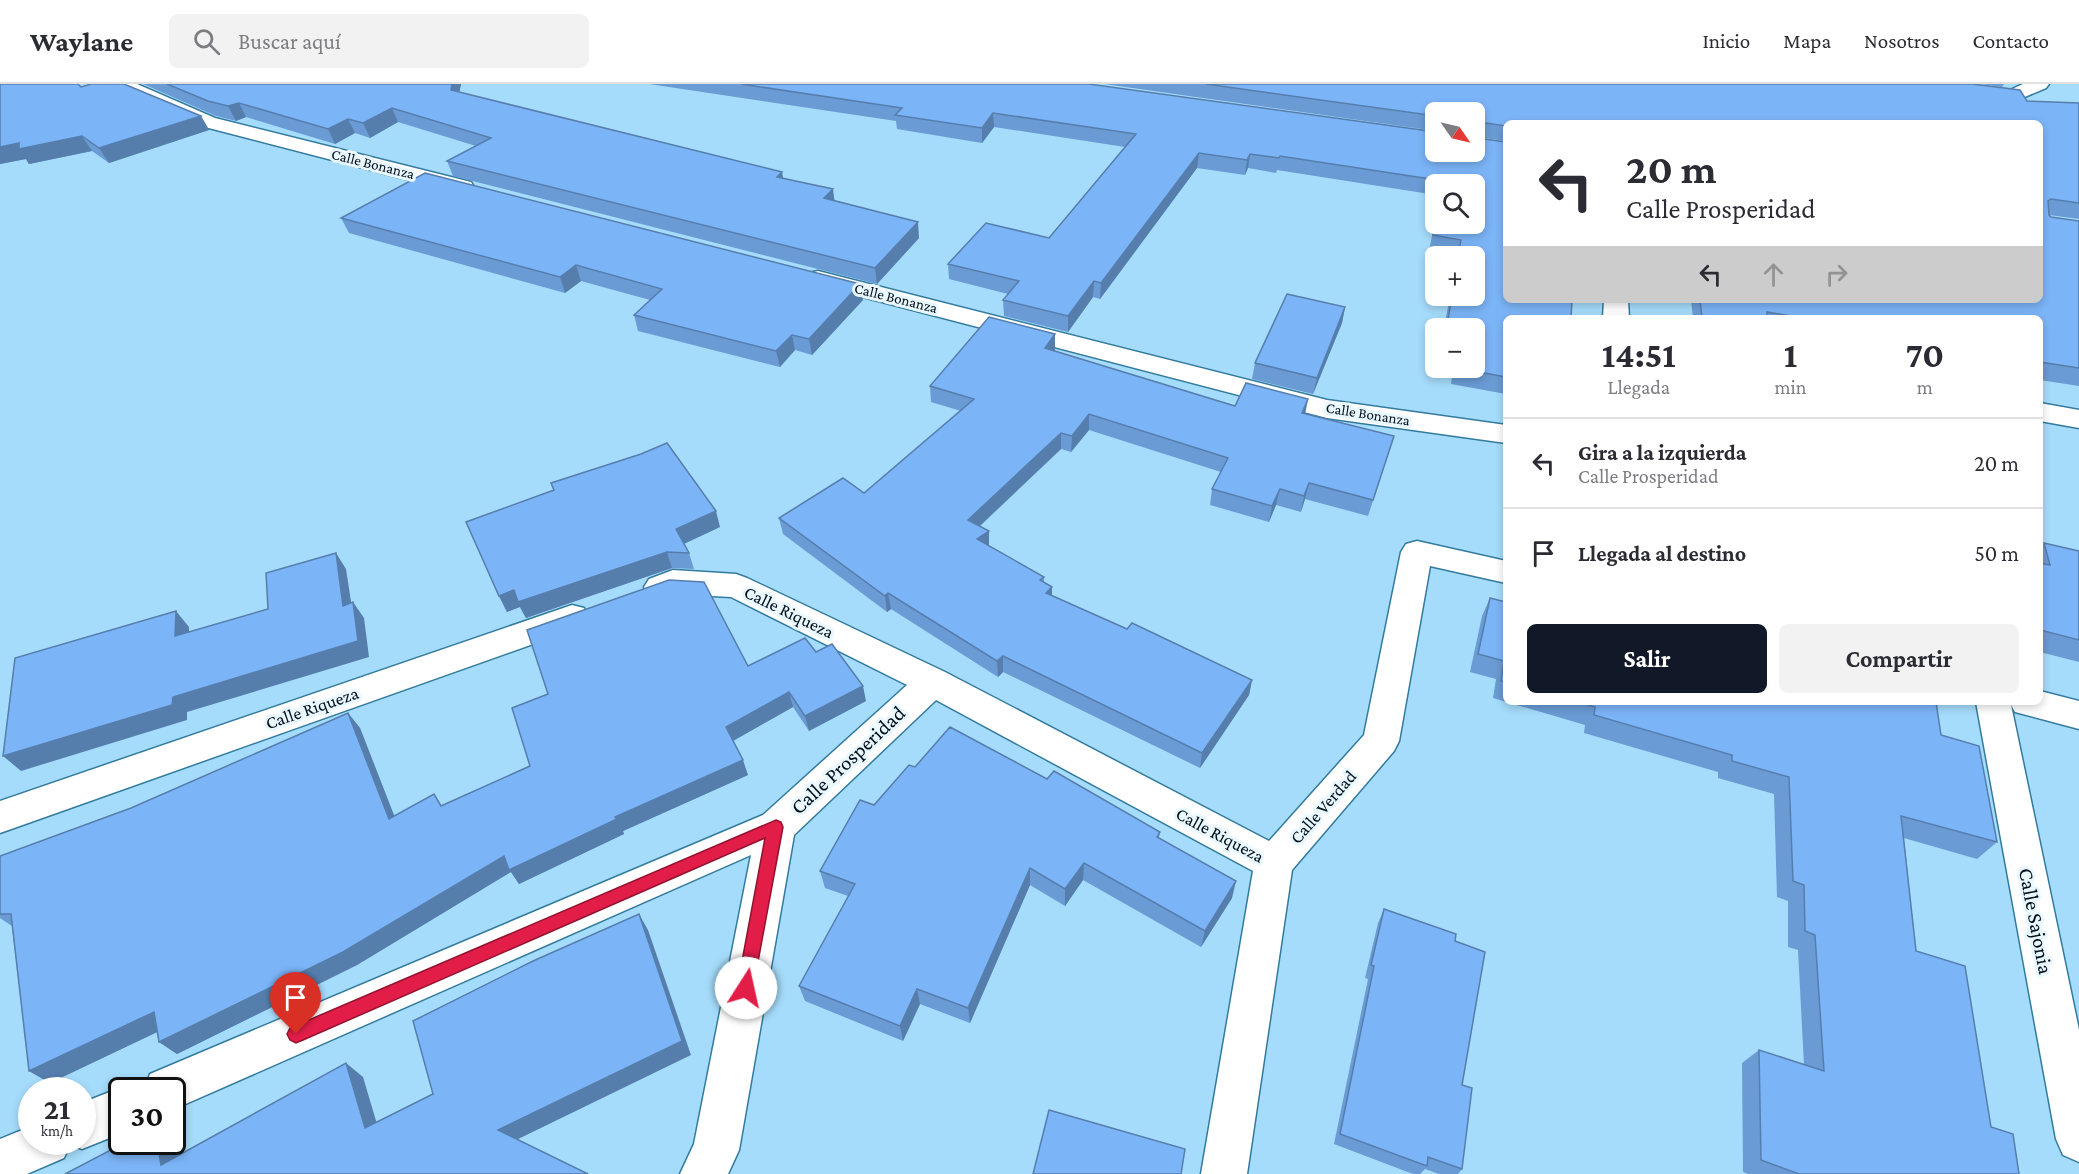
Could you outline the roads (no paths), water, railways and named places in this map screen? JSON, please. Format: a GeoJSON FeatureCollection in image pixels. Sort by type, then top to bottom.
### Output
{"type":"FeatureCollection","features":[{"type":"Feature","properties":{"kind":"street","name":"Calle Bonanza"},"geometry":{"type":"LineString","coordinates":[[121,84],[208,122],[485,193]]}},
{"type":"Feature","properties":{"kind":"street"},"geometry":{"type":"LineString","coordinates":[[1915,84],[2013,96],[2038,84]]}},
{"type":"Feature","properties":{"kind":"street","name":"Calle Bonanza"},"geometry":{"type":"LineString","coordinates":[[797,273],[1327,409],[1503,434]]}},
{"type":"Feature","properties":{"kind":"street"},"geometry":{"type":"LineString","coordinates":[[2043,413],[2079,419]]}},
{"type":"Feature","properties":{"kind":"street","name":"Calle Verdad"},"geometry":{"type":"LineString","coordinates":[[1274,863],[1381,741],[1417,552],[1503,571]]}},
{"type":"Feature","properties":{"kind":"street","name":"Calle Riqueza"},"geometry":{"type":"LineString","coordinates":[[0,817],[673,582],[736,586],[933,682],[1274,863]]}},
{"type":"Feature","properties":{"kind":"street","name":"Calle Prosperidad"},"geometry":{"type":"LineString","coordinates":[[186,1081],[776,827],[933,682]]}},
{"type":"Feature","properties":{"kind":"street","name":"Calle Sajonia"},"geometry":{"type":"LineString","coordinates":[[1994,705],[2079,1139]]}},
{"type":"Feature","properties":{"kind":"street"},"geometry":{"type":"LineString","coordinates":[[2039,705],[2079,715]]}},
{"type":"Feature","properties":{"kind":"street"},"geometry":{"type":"LineString","coordinates":[[703,1174],[716,1150],[776,827]]}},
{"type":"Feature","properties":{"kind":"street"},"geometry":{"type":"LineString","coordinates":[[1224,1174],[1274,863]]}},
{"type":"Feature","properties":{"kind":"street"},"geometry":{"type":"LineString","coordinates":[[0,1162],[18,1154]]}}]}
